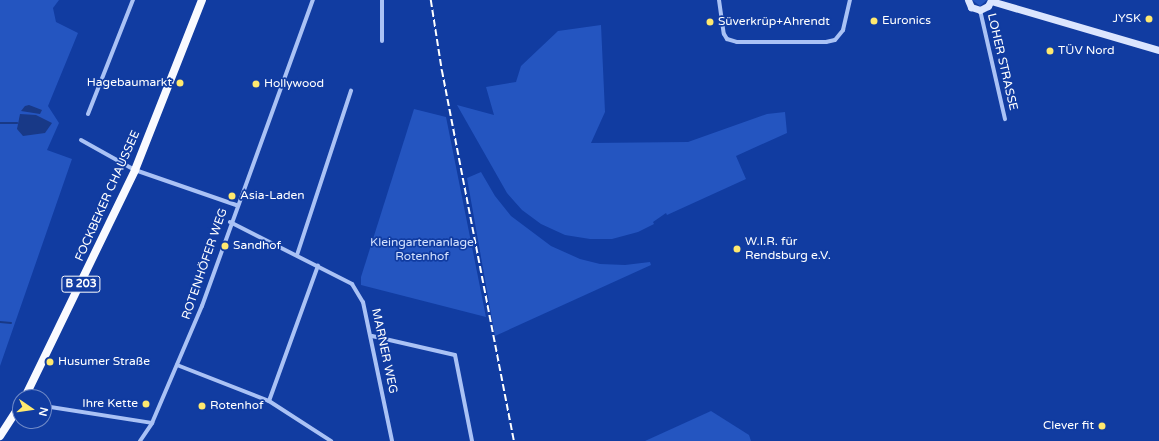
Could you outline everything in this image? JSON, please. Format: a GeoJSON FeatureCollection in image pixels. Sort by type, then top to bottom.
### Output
{"type":"FeatureCollection","features":[{"type":"Feature","properties":{"kind":"main road","name":"FOCKBEKER CHAUSSEE"},"geometry":{"type":"LineString","coordinates":[[29,389],[135,170],[202,0]]}},
{"type":"Feature","properties":{"kind":"main road"},"geometry":{"type":"LineString","coordinates":[[0,436],[12,417]]}},
{"type":"Feature","properties":{"kind":"street"},"geometry":{"type":"LineString","coordinates":[[88,114],[133,0]]}},
{"type":"Feature","properties":{"kind":"street","name":"ROTENHÖFER WEG"},"geometry":{"type":"LineString","coordinates":[[140,441],[152,424],[202,306],[236,205],[313,0]]}},
{"type":"Feature","properties":{"kind":"street"},"geometry":{"type":"LineString","coordinates":[[382,0],[382,41]]}},
{"type":"Feature","properties":{"kind":"street"},"geometry":{"type":"LineString","coordinates":[[719,0],[724,34],[727,39],[737,42],[826,42],[835,40],[843,30],[850,0]]}},
{"type":"Feature","properties":{"kind":"street"},"geometry":{"type":"LineString","coordinates":[[968,0],[973,8],[980,10],[988,6],[991,1],[1159,50]]}},
{"type":"Feature","properties":{"kind":"street","name":"LOHER STRASSE"},"geometry":{"type":"LineString","coordinates":[[980,10],[1005,119]]}},
{"type":"Feature","properties":{"kind":"street"},"geometry":{"type":"LineString","coordinates":[[297,255],[351,91]]}},
{"type":"Feature","properties":{"kind":"street"},"geometry":{"type":"LineString","coordinates":[[81,140],[135,170],[236,205]]}},
{"type":"Feature","properties":{"kind":"street","name":"MARNER WEG"},"geometry":{"type":"LineString","coordinates":[[230,222],[352,284],[363,302],[372,336],[392,441]]}},
{"type":"Feature","properties":{"kind":"street"},"geometry":{"type":"LineString","coordinates":[[269,401],[318,266]]}},
{"type":"Feature","properties":{"kind":"street"},"geometry":{"type":"LineString","coordinates":[[372,336],[455,355],[472,441]]}},
{"type":"Feature","properties":{"kind":"street"},"geometry":{"type":"LineString","coordinates":[[177,365],[269,401],[331,441]]}},
{"type":"Feature","properties":{"kind":"street"},"geometry":{"type":"LineString","coordinates":[[52,407],[152,424]]}},
{"type":"Feature","properties":{"kind":"green space"},"geometry":{"type":"Polygon","coordinates":[[[0,0],[59,0],[53,8],[56,22],[78,33],[48,106],[59,123],[47,150],[72,159],[0,366],[0,0]]]}},
{"type":"Feature","properties":{"kind":"green space"},"geometry":{"type":"Polygon","coordinates":[[[972,0],[987,0],[980,6],[972,0]]]}},
{"type":"Feature","properties":{"kind":"green space"},"geometry":{"type":"Polygon","coordinates":[[[601,25],[605,112],[591,143],[688,142],[767,114],[785,112],[787,133],[736,156],[746,179],[667,215],[666,213],[653,222],[654,224],[638,232],[612,239],[590,239],[565,235],[541,224],[522,210],[507,193],[457,105],[494,115],[486,87],[516,82],[521,66],[558,31],[601,25]]]}},
{"type":"Feature","properties":{"kind":"green space","name":"Kleingartenanlage Rotenhof"},"geometry":{"type":"Polygon","coordinates":[[[414,109],[446,117],[486,317],[361,285],[361,277],[414,109]]]}},
{"type":"Feature","properties":{"kind":"green space"},"geometry":{"type":"Polygon","coordinates":[[[481,172],[495,196],[511,216],[551,246],[580,259],[600,264],[625,265],[650,262],[651,265],[495,336],[467,178],[481,172]]]}},
{"type":"Feature","properties":{"kind":"green space"},"geometry":{"type":"Polygon","coordinates":[[[711,411],[749,435],[751,441],[645,441],[711,411]]]}},
{"type":"Feature","properties":{"kind":"shaded area"},"geometry":{"type":"Polygon","coordinates":[[[29,105],[42,110],[40,114],[21,111],[25,106],[29,105]]]}},
{"type":"Feature","properties":{"kind":"shaded area"},"geometry":{"type":"Polygon","coordinates":[[[20,114],[36,115],[52,123],[45,133],[23,136],[17,129],[20,114]]]}},
{"type":"Feature","properties":{"kind":"waterway"},"geometry":{"type":"LineString","coordinates":[[0,123],[17,123]]}},
{"type":"Feature","properties":{"kind":"waterway"},"geometry":{"type":"LineString","coordinates":[[0,322],[11,323]]}},
{"type":"Feature","properties":{"kind":"railway"},"geometry":{"type":"LineString","coordinates":[[431,0],[442,70],[514,441]]}},
{"type":"Feature","properties":{"kind":"place","name":"JYSK"},"geometry":{"type":"Point","coordinates":[1149,19]}},
{"type":"Feature","properties":{"kind":"place","name":"Euronics"},"geometry":{"type":"Point","coordinates":[874,21]}},
{"type":"Feature","properties":{"kind":"place","name":"Süverkrüp+Ahrendt"},"geometry":{"type":"Point","coordinates":[710,22]}},
{"type":"Feature","properties":{"kind":"place","name":"TÜV Nord"},"geometry":{"type":"Point","coordinates":[1050,51]}},
{"type":"Feature","properties":{"kind":"place","name":"Hagebaumarkt"},"geometry":{"type":"Point","coordinates":[180,83]}},
{"type":"Feature","properties":{"kind":"place","name":"Hollywood"},"geometry":{"type":"Point","coordinates":[256,84]}},
{"type":"Feature","properties":{"kind":"place","name":"Asia-Laden"},"geometry":{"type":"Point","coordinates":[232,196]}},
{"type":"Feature","properties":{"kind":"place","name":"Sandhof"},"geometry":{"type":"Point","coordinates":[225,246]}},
{"type":"Feature","properties":{"kind":"place","name":"W.I.R. für Rendsburg e.V."},"geometry":{"type":"Point","coordinates":[737,249]}},
{"type":"Feature","properties":{"kind":"place","name":"Husumer Straße"},"geometry":{"type":"Point","coordinates":[50,362]}},
{"type":"Feature","properties":{"kind":"place","name":"Ihre Kette"},"geometry":{"type":"Point","coordinates":[146,404]}},
{"type":"Feature","properties":{"kind":"place","name":"Rotenhof"},"geometry":{"type":"Point","coordinates":[202,406]}},
{"type":"Feature","properties":{"kind":"place","name":"Clever fit"},"geometry":{"type":"Point","coordinates":[1102,426]}}]}
